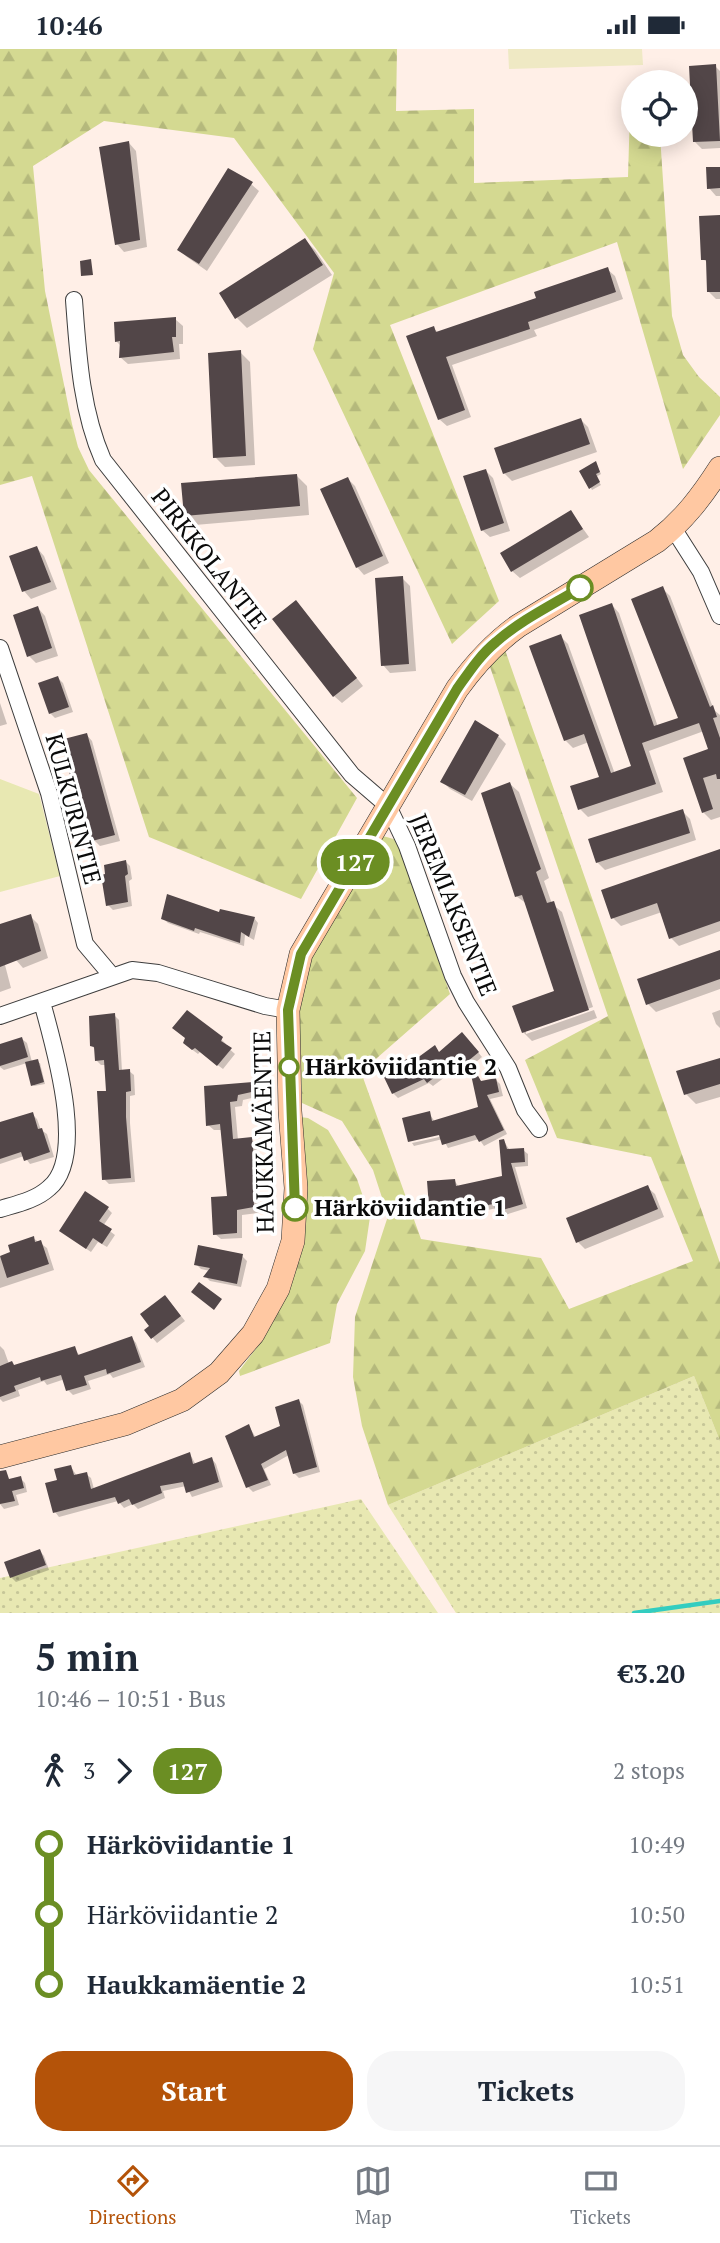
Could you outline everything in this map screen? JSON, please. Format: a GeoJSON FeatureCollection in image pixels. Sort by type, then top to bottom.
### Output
{"type":"FeatureCollection","features":[{"type":"Feature","properties":{"kind":"street","name":"PIRKKOLANTIE"},"geometry":{"type":"LineString","coordinates":[[74,300],[88,415],[103,460],[352,775],[388,806]]}},
{"type":"Feature","properties":{"kind":"street","name":"HAUKKAMÄENTIE"},"geometry":{"type":"LineString","coordinates":[[0,1457],[125,1424],[182,1401],[219,1373],[253,1334],[278,1289],[293,1241],[296,1188],[290,1111],[288,1010],[301,954],[457,689],[478,660],[496,641],[657,541],[698,502],[720,468]]}},
{"type":"Feature","properties":{"kind":"street"},"geometry":{"type":"LineString","coordinates":[[673,528],[701,572],[720,616]]}},
{"type":"Feature","properties":{"kind":"street","name":"KULKURINTIE"},"geometry":{"type":"LineString","coordinates":[[0,648],[49,793],[85,944],[112,976]]}},
{"type":"Feature","properties":{"kind":"street","name":"JEREMIAKSENTIE"},"geometry":{"type":"LineString","coordinates":[[388,806],[407,846],[453,977],[508,1067],[525,1110],[539,1129]]}},
{"type":"Feature","properties":{"kind":"street"},"geometry":{"type":"LineString","coordinates":[[0,1016],[132,970],[158,973],[265,1006],[288,1010]]}},
{"type":"Feature","properties":{"kind":"street"},"geometry":{"type":"LineString","coordinates":[[0,1209],[33,1199],[51,1187],[64,1167],[68,1144],[62,1082],[43,1002]]}},
{"type":"Feature","properties":{"kind":"green space"},"geometry":{"type":"Polygon","coordinates":[[[0,49],[397,49],[396,111],[474,109],[474,183],[628,177],[629,147],[661,147],[672,316],[683,355],[699,377],[720,397],[720,415],[683,469],[617,242],[390,325],[499,601],[452,644],[313,349],[334,273],[234,138],[104,121],[33,166],[45,291],[72,424],[78,447],[89,470],[357,798],[301,899],[149,837],[32,476],[0,485],[0,49]]]}},
{"type":"Feature","properties":{"kind":"green space"},"geometry":{"type":"Polygon","coordinates":[[[504,647],[720,1263],[720,1441],[694,1376],[388,1505],[362,1426],[353,1377],[355,1317],[388,1216],[373,1170],[342,1121],[302,1103],[299,1010],[310,959],[383,836],[397,840],[450,994],[361,1072],[421,1239],[541,1258],[569,1309],[693,1261],[651,1157],[557,1138],[525,1060],[608,1016],[488,661],[504,647]]]}},
{"type":"Feature","properties":{"kind":"green space"},"geometry":{"type":"Polygon","coordinates":[[[0,779],[39,794],[60,876],[0,892],[0,779]]]}},
{"type":"Feature","properties":{"kind":"green space"},"geometry":{"type":"Polygon","coordinates":[[[300,1117],[308,1118],[328,1130],[357,1179],[370,1217],[365,1251],[337,1304],[330,1343],[240,1376],[239,1371],[261,1342],[287,1293],[300,1117]]]}},
{"type":"Feature","properties":{"kind":"green space"},"geometry":{"type":"Polygon","coordinates":[[[694,1376],[720,1441],[720,1613],[456,1613],[388,1505],[694,1376]]]}},
{"type":"Feature","properties":{"kind":"green space"},"geometry":{"type":"Polygon","coordinates":[[[361,1499],[438,1613],[0,1613],[0,1578],[361,1499]]]}},
{"type":"Feature","properties":{"kind":"shaded area"},"geometry":{"type":"Polygon","coordinates":[[[508,49],[642,49],[643,65],[509,69],[508,49]]]}},
{"type":"Feature","properties":{"kind":"building"},"geometry":{"type":"Polygon","coordinates":[[[716,64],[720,141],[698,142],[698,70],[689,70],[689,66],[716,64]]]}},
{"type":"Feature","properties":{"kind":"building"},"geometry":{"type":"Polygon","coordinates":[[[129,141],[140,240],[115,245],[99,147],[129,141]]]}},
{"type":"Feature","properties":{"kind":"building"},"geometry":{"type":"Polygon","coordinates":[[[706,167],[720,167],[720,188],[707,189],[706,167]]]}},
{"type":"Feature","properties":{"kind":"building"},"geometry":{"type":"Polygon","coordinates":[[[228,168],[253,182],[199,264],[177,250],[228,168]]]}},
{"type":"Feature","properties":{"kind":"building"},"geometry":{"type":"Polygon","coordinates":[[[720,215],[720,292],[707,292],[706,260],[701,260],[699,216],[720,215]]]}},
{"type":"Feature","properties":{"kind":"building"},"geometry":{"type":"Polygon","coordinates":[[[305,238],[323,265],[235,319],[219,293],[305,238]]]}},
{"type":"Feature","properties":{"kind":"building"},"geometry":{"type":"Polygon","coordinates":[[[91,259],[93,275],[81,276],[80,261],[91,259]]]}},
{"type":"Feature","properties":{"kind":"building"},"geometry":{"type":"Polygon","coordinates":[[[608,267],[616,292],[528,322],[530,329],[446,357],[465,410],[438,420],[406,336],[434,326],[436,332],[536,298],[534,292],[608,267]]]}},
{"type":"Feature","properties":{"kind":"building"},"geometry":{"type":"Polygon","coordinates":[[[176,317],[176,337],[172,337],[174,352],[119,358],[120,341],[115,342],[114,322],[176,317]]]}},
{"type":"Feature","properties":{"kind":"building"},"geometry":{"type":"Polygon","coordinates":[[[241,350],[246,456],[213,458],[208,353],[241,350]]]}},
{"type":"Feature","properties":{"kind":"building"},"geometry":{"type":"Polygon","coordinates":[[[581,418],[590,444],[503,474],[494,448],[581,418]]]}},
{"type":"Feature","properties":{"kind":"building"},"geometry":{"type":"Polygon","coordinates":[[[596,461],[600,472],[596,474],[600,482],[589,489],[579,471],[596,461]]]}},
{"type":"Feature","properties":{"kind":"building"},"geometry":{"type":"Polygon","coordinates":[[[486,469],[504,523],[481,531],[463,476],[486,469]]]}},
{"type":"Feature","properties":{"kind":"building"},"geometry":{"type":"Polygon","coordinates":[[[297,474],[300,506],[184,516],[181,483],[297,474]]]}},
{"type":"Feature","properties":{"kind":"building"},"geometry":{"type":"Polygon","coordinates":[[[348,477],[383,556],[356,568],[320,489],[348,477]]]}},
{"type":"Feature","properties":{"kind":"building"},"geometry":{"type":"Polygon","coordinates":[[[571,510],[583,529],[511,572],[500,553],[571,510]]]}},
{"type":"Feature","properties":{"kind":"building"},"geometry":{"type":"Polygon","coordinates":[[[37,546],[51,582],[22,592],[9,556],[37,546]]]}},
{"type":"Feature","properties":{"kind":"building"},"geometry":{"type":"Polygon","coordinates":[[[403,576],[409,664],[381,666],[375,578],[403,576]]]}},
{"type":"Feature","properties":{"kind":"building"},"geometry":{"type":"Polygon","coordinates":[[[663,586],[710,707],[713,705],[717,717],[713,718],[720,738],[720,779],[717,779],[716,774],[703,778],[713,809],[702,813],[683,758],[708,749],[699,723],[642,743],[656,784],[578,810],[570,786],[599,777],[584,734],[564,741],[529,646],[561,634],[611,773],[631,766],[579,615],[612,603],[654,726],[678,718],[631,599],[663,586]]]}},
{"type":"Feature","properties":{"kind":"building"},"geometry":{"type":"Polygon","coordinates":[[[296,600],[357,678],[333,697],[272,619],[296,600]]]}},
{"type":"Feature","properties":{"kind":"building"},"geometry":{"type":"Polygon","coordinates":[[[38,606],[52,648],[27,657],[13,615],[38,606]]]}},
{"type":"Feature","properties":{"kind":"building"},"geometry":{"type":"Polygon","coordinates":[[[58,676],[69,707],[49,714],[38,683],[58,676]]]}},
{"type":"Feature","properties":{"kind":"building"},"geometry":{"type":"Polygon","coordinates":[[[475,720],[499,735],[465,795],[440,782],[475,720]]]}},
{"type":"Feature","properties":{"kind":"building"},"geometry":{"type":"Polygon","coordinates":[[[87,733],[115,835],[92,841],[77,781],[72,782],[60,740],[87,733]]]}},
{"type":"Feature","properties":{"kind":"building"},"geometry":{"type":"Polygon","coordinates":[[[510,782],[541,869],[536,872],[547,903],[554,901],[589,1010],[522,1033],[512,1006],[554,991],[522,895],[515,897],[481,793],[510,782]]]}},
{"type":"Feature","properties":{"kind":"building"},"geometry":{"type":"Polygon","coordinates":[[[683,809],[690,833],[596,863],[588,839],[683,809]]]}},
{"type":"Feature","properties":{"kind":"building"},"geometry":{"type":"Polygon","coordinates":[[[720,849],[720,921],[669,939],[657,903],[611,919],[601,890],[720,849]]]}},
{"type":"Feature","properties":{"kind":"building"},"geometry":{"type":"Polygon","coordinates":[[[126,860],[128,902],[106,906],[101,875],[105,874],[104,865],[126,860]]]}},
{"type":"Feature","properties":{"kind":"building"},"geometry":{"type":"Polygon","coordinates":[[[167,894],[219,912],[220,909],[255,917],[249,937],[241,932],[240,943],[161,919],[167,894]]]}},
{"type":"Feature","properties":{"kind":"building"},"geometry":{"type":"Polygon","coordinates":[[[31,914],[41,951],[0,967],[0,924],[31,914]]]}},
{"type":"Feature","properties":{"kind":"building"},"geometry":{"type":"Polygon","coordinates":[[[720,950],[720,979],[646,1005],[637,979],[720,950]]]}},
{"type":"Feature","properties":{"kind":"building"},"geometry":{"type":"Polygon","coordinates":[[[187,1010],[223,1037],[221,1041],[232,1048],[217,1066],[195,1048],[192,1050],[183,1043],[185,1038],[172,1028],[187,1010]]]}},
{"type":"Feature","properties":{"kind":"building"},"geometry":{"type":"Polygon","coordinates":[[[115,1013],[119,1070],[130,1069],[131,1091],[126,1092],[126,1117],[131,1178],[102,1180],[97,1091],[106,1091],[104,1060],[95,1061],[94,1047],[90,1046],[89,1016],[115,1013]]]}},
{"type":"Feature","properties":{"kind":"building"},"geometry":{"type":"Polygon","coordinates":[[[462,1032],[479,1052],[457,1070],[452,1064],[427,1083],[424,1079],[392,1094],[381,1071],[407,1059],[409,1064],[435,1045],[439,1052],[462,1032]]]}},
{"type":"Feature","properties":{"kind":"building"},"geometry":{"type":"Polygon","coordinates":[[[22,1037],[28,1057],[0,1066],[0,1044],[22,1037]]]}},
{"type":"Feature","properties":{"kind":"building"},"geometry":{"type":"Polygon","coordinates":[[[720,1058],[720,1084],[684,1095],[676,1071],[720,1058]]]}},
{"type":"Feature","properties":{"kind":"building"},"geometry":{"type":"Polygon","coordinates":[[[38,1059],[44,1082],[31,1086],[25,1062],[38,1059]]]}},
{"type":"Feature","properties":{"kind":"building"},"geometry":{"type":"Polygon","coordinates":[[[474,1069],[481,1081],[496,1078],[499,1092],[487,1095],[504,1130],[479,1142],[475,1135],[442,1145],[439,1135],[408,1142],[402,1118],[430,1111],[432,1121],[478,1107],[470,1070],[474,1069]]]}},
{"type":"Feature","properties":{"kind":"building"},"geometry":{"type":"Polygon","coordinates":[[[264,1081],[265,1089],[238,1095],[237,1101],[230,1102],[233,1139],[252,1137],[256,1180],[253,1180],[254,1207],[237,1210],[237,1233],[213,1235],[211,1197],[227,1196],[220,1124],[206,1126],[204,1086],[264,1081]]]}},
{"type":"Feature","properties":{"kind":"building"},"geometry":{"type":"Polygon","coordinates":[[[33,1112],[50,1152],[24,1161],[21,1152],[0,1159],[0,1122],[33,1112]]]}},
{"type":"Feature","properties":{"kind":"building"},"geometry":{"type":"Polygon","coordinates":[[[504,1139],[507,1149],[524,1148],[525,1162],[511,1163],[523,1204],[496,1212],[493,1204],[463,1210],[461,1203],[429,1207],[427,1181],[455,1179],[456,1186],[502,1176],[499,1140],[504,1139]]]}},
{"type":"Feature","properties":{"kind":"building"},"geometry":{"type":"Polygon","coordinates":[[[648,1185],[658,1209],[576,1243],[566,1218],[648,1185]]]}},
{"type":"Feature","properties":{"kind":"building"},"geometry":{"type":"Polygon","coordinates":[[[85,1191],[109,1207],[99,1221],[112,1229],[102,1244],[93,1238],[86,1249],[59,1231],[85,1191]]]}},
{"type":"Feature","properties":{"kind":"building"},"geometry":{"type":"Polygon","coordinates":[[[34,1236],[35,1242],[41,1240],[49,1264],[7,1278],[0,1256],[10,1252],[8,1245],[34,1236]]]}},
{"type":"Feature","properties":{"kind":"building"},"geometry":{"type":"Polygon","coordinates":[[[198,1245],[243,1254],[237,1284],[203,1277],[210,1268],[194,1265],[198,1245]]]}},
{"type":"Feature","properties":{"kind":"building"},"geometry":{"type":"Polygon","coordinates":[[[199,1282],[222,1299],[214,1310],[191,1292],[199,1282]]]}},
{"type":"Feature","properties":{"kind":"building"},"geometry":{"type":"Polygon","coordinates":[[[165,1295],[181,1316],[151,1339],[144,1330],[149,1326],[140,1314],[165,1295]]]}},
{"type":"Feature","properties":{"kind":"building"},"geometry":{"type":"Polygon","coordinates":[[[132,1336],[141,1362],[107,1374],[106,1369],[84,1376],[87,1385],[66,1391],[61,1375],[41,1381],[40,1377],[14,1386],[16,1391],[0,1397],[0,1366],[12,1361],[14,1365],[75,1346],[78,1355],[132,1336]]]}},
{"type":"Feature","properties":{"kind":"building"},"geometry":{"type":"Polygon","coordinates":[[[299,1399],[317,1467],[293,1474],[286,1450],[261,1464],[268,1480],[246,1488],[225,1436],[249,1424],[254,1437],[280,1426],[275,1407],[299,1399]]]}},
{"type":"Feature","properties":{"kind":"building"},"geometry":{"type":"Polygon","coordinates":[[[190,1452],[193,1464],[212,1457],[219,1482],[186,1493],[183,1482],[160,1486],[162,1493],[132,1505],[129,1499],[118,1504],[115,1497],[53,1513],[45,1483],[57,1480],[54,1469],[71,1465],[74,1475],[87,1472],[91,1489],[190,1452]]]}},
{"type":"Feature","properties":{"kind":"building"},"geometry":{"type":"Polygon","coordinates":[[[6,1470],[9,1479],[21,1476],[24,1488],[12,1491],[15,1501],[0,1504],[0,1471],[6,1470]]]}},
{"type":"Feature","properties":{"kind":"building"},"geometry":{"type":"Polygon","coordinates":[[[40,1549],[46,1565],[10,1578],[4,1562],[40,1549]]]}},
{"type":"Feature","properties":{"kind":"waterway"},"geometry":{"type":"LineString","coordinates":[[634,1613],[720,1601]]}},
{"type":"Feature","properties":{"kind":"bus line","name":"127"},"geometry":{"type":"LineString","coordinates":[[295,1208],[288,1010],[301,954],[457,689],[478,660],[496,641],[580,588]]}},
{"type":"Feature","properties":{"kind":"place","name":"Härköviidantie 2"},"geometry":{"type":"Point","coordinates":[289,1067]}},
{"type":"Feature","properties":{"kind":"place","name":"Härköviidantie 1"},"geometry":{"type":"Point","coordinates":[295,1208]}}]}
